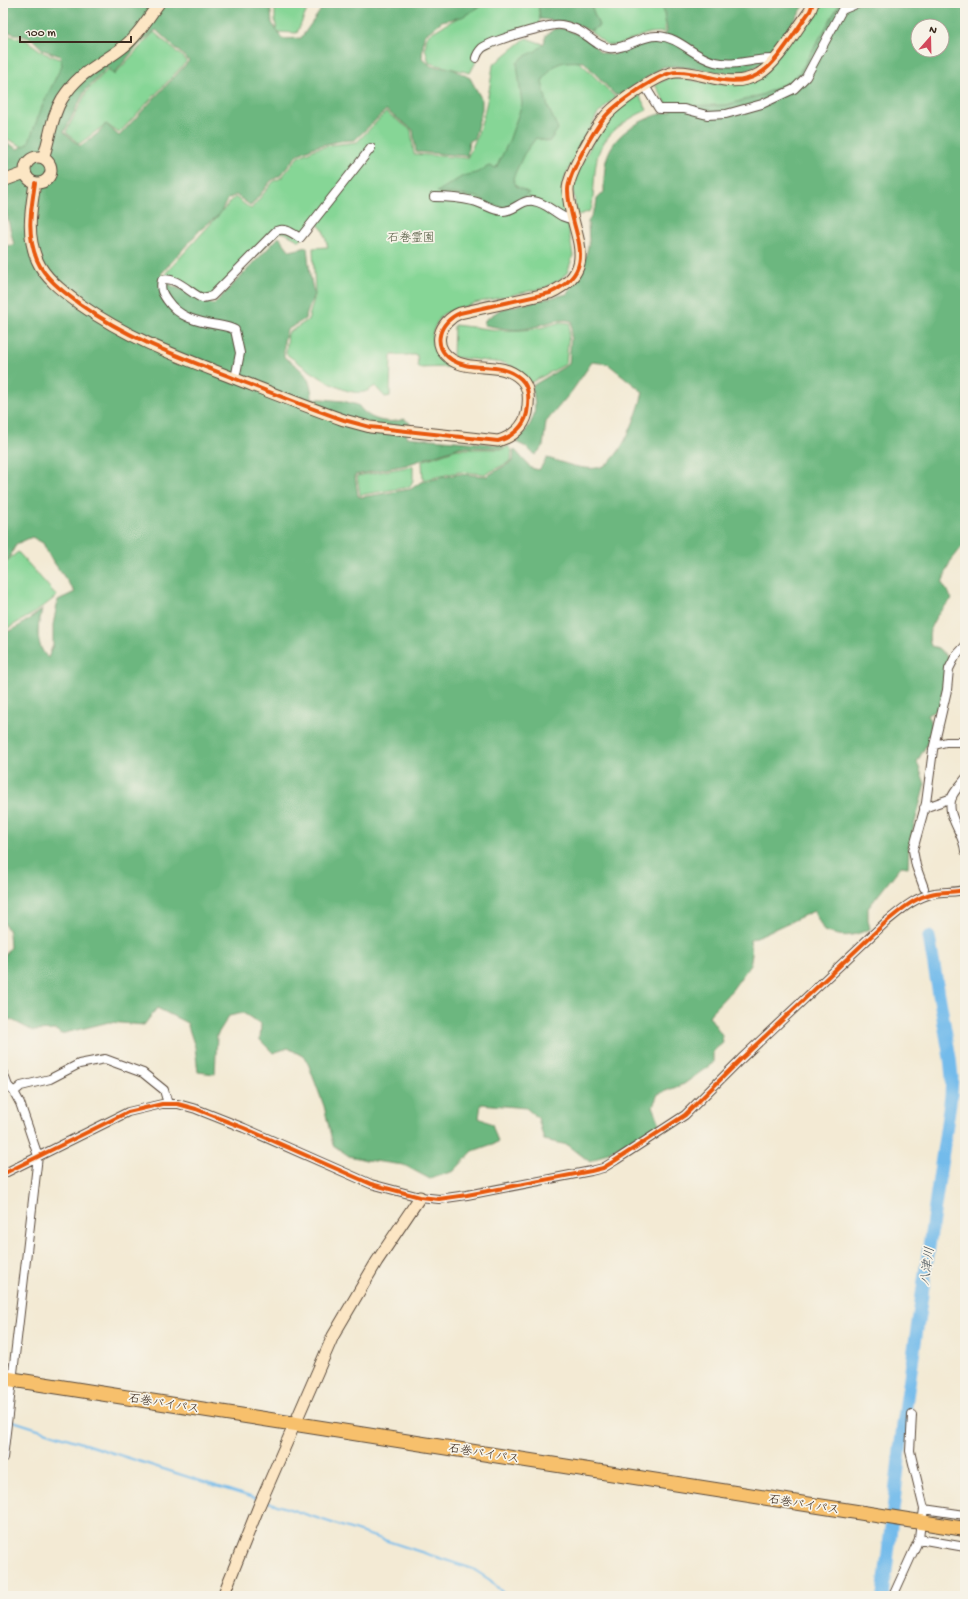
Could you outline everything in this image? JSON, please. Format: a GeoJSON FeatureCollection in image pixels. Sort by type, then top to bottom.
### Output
{"type":"FeatureCollection","features":[{"type":"Feature","properties":{"kind":"highway","name":"石巻バイパス"},"geometry":{"type":"LineString","coordinates":[[8,1376],[965,1529]]}},
{"type":"Feature","properties":{"kind":"street"},"geometry":{"type":"LineString","coordinates":[[43,158],[56,111],[70,89],[81,75],[123,48],[134,37],[159,3]]}},
{"type":"Feature","properties":{"kind":"street"},"geometry":{"type":"LineString","coordinates":[[35,183],[30,217],[31,242],[38,261],[49,278],[70,297],[108,324],[145,343],[297,403],[370,428],[498,441],[506,439],[521,426],[526,416],[529,400],[527,389],[523,380],[513,371],[504,368],[462,364],[452,360],[443,352],[440,344],[440,333],[444,323],[451,317],[459,314],[550,293],[563,288],[576,272],[580,258],[580,246],[568,190],[570,181],[593,135],[612,108],[663,75],[677,72],[732,81],[744,80],[759,74],[775,60],[810,11],[813,3]]}},
{"type":"Feature","properties":{"kind":"street"},"geometry":{"type":"LineString","coordinates":[[645,86],[659,109],[684,109],[715,116],[762,104],[800,85],[842,10],[859,3]]}},
{"type":"Feature","properties":{"kind":"street"},"geometry":{"type":"LineString","coordinates":[[476,58],[479,51],[491,43],[549,26],[562,25],[582,31],[601,46],[610,48],[620,48],[642,37],[660,36],[675,40],[691,52],[715,62],[732,65],[775,60]]}},
{"type":"Feature","properties":{"kind":"street"},"geometry":{"type":"LineString","coordinates":[[235,378],[240,353],[235,330],[225,326],[191,320],[180,314],[171,307],[161,290],[162,280],[177,283],[202,298],[212,296],[276,231],[281,229],[286,230],[300,238],[371,148]]}},
{"type":"Feature","properties":{"kind":"street"},"geometry":{"type":"LineString","coordinates":[[36,156],[43,158],[49,163],[51,172],[44,182],[35,183],[29,179],[25,173],[25,166],[29,160],[36,156]]}},
{"type":"Feature","properties":{"kind":"street"},"geometry":{"type":"LineString","coordinates":[[3,181],[25,173]]}},
{"type":"Feature","properties":{"kind":"street"},"geometry":{"type":"LineString","coordinates":[[434,197],[474,201],[492,209],[502,211],[507,211],[525,201],[532,201],[548,205],[563,218],[574,219]]}},
{"type":"Feature","properties":{"kind":"street"},"geometry":{"type":"LineString","coordinates":[[924,888],[916,866],[913,850],[924,808],[934,745],[947,690],[950,668],[955,657],[965,646]]}},
{"type":"Feature","properties":{"kind":"street"},"geometry":{"type":"LineString","coordinates":[[934,745],[946,742],[965,742]]}},
{"type":"Feature","properties":{"kind":"street"},"geometry":{"type":"LineString","coordinates":[[965,779],[952,798],[952,819],[965,844],[965,851]]}},
{"type":"Feature","properties":{"kind":"street"},"geometry":{"type":"LineString","coordinates":[[924,808],[952,798]]}},
{"type":"Feature","properties":{"kind":"street"},"geometry":{"type":"LineString","coordinates":[[3,1174],[128,1112],[145,1107],[168,1104],[196,1109],[258,1134],[371,1184],[420,1197],[439,1199],[467,1195],[603,1168],[685,1115],[751,1049],[886,922],[915,899],[934,893],[965,889]]}},
{"type":"Feature","properties":{"kind":"street"},"geometry":{"type":"LineString","coordinates":[[14,1092],[20,1086],[50,1080],[79,1064],[105,1059],[143,1073],[164,1090],[168,1104]]}},
{"type":"Feature","properties":{"kind":"street"},"geometry":{"type":"LineString","coordinates":[[3,1073],[8,1086],[14,1092],[38,1156],[8,1376]]}},
{"type":"Feature","properties":{"kind":"street"},"geometry":{"type":"LineString","coordinates":[[223,1596],[262,1500],[333,1336],[348,1308],[420,1197]]}},
{"type":"Feature","properties":{"kind":"street"},"geometry":{"type":"LineString","coordinates":[[3,1458],[12,1389]]}},
{"type":"Feature","properties":{"kind":"street"},"geometry":{"type":"LineString","coordinates":[[912,1415],[910,1451],[923,1513],[965,1516]]}},
{"type":"Feature","properties":{"kind":"street"},"geometry":{"type":"LineString","coordinates":[[893,1596],[919,1539],[920,1530]]}},
{"type":"Feature","properties":{"kind":"street"},"geometry":{"type":"LineString","coordinates":[[919,1539],[965,1547]]}},
{"type":"Feature","properties":{"kind":"green space"},"geometry":{"type":"Polygon","coordinates":[[[3,3],[270,3],[272,23],[282,39],[301,38],[320,11],[322,3],[486,3],[462,17],[442,21],[424,36],[422,58],[431,66],[453,69],[470,78],[482,100],[482,109],[474,139],[469,141],[467,156],[416,152],[413,130],[386,110],[355,140],[340,141],[314,147],[297,155],[281,175],[271,181],[251,206],[236,195],[228,199],[219,215],[200,230],[161,274],[172,286],[189,292],[204,302],[214,304],[279,237],[290,251],[307,247],[314,294],[305,319],[287,330],[284,341],[284,357],[304,373],[310,384],[312,398],[343,401],[358,405],[367,414],[379,420],[398,421],[404,419],[410,423],[406,437],[504,445],[503,448],[460,447],[406,465],[355,475],[358,496],[362,497],[411,489],[421,482],[458,474],[487,476],[513,461],[514,449],[531,468],[539,470],[547,458],[574,466],[588,468],[601,467],[608,463],[622,446],[628,434],[638,411],[643,392],[608,364],[592,362],[572,391],[546,422],[543,447],[535,455],[526,447],[516,442],[531,422],[535,410],[532,386],[569,364],[572,321],[559,320],[530,328],[514,330],[484,325],[485,320],[501,309],[567,294],[583,269],[589,242],[588,222],[596,206],[597,199],[604,192],[604,173],[606,161],[615,141],[632,127],[641,122],[651,117],[672,111],[668,106],[727,105],[764,94],[794,79],[803,67],[840,3],[965,3],[965,486],[959,495],[965,503],[965,543],[950,562],[942,583],[952,599],[938,614],[931,626],[929,639],[931,646],[938,648],[949,658],[939,709],[927,715],[932,724],[928,742],[917,762],[925,784],[909,845],[908,867],[901,866],[868,908],[870,929],[847,936],[824,931],[814,911],[750,940],[752,955],[750,965],[732,990],[709,1016],[722,1035],[723,1043],[713,1051],[713,1063],[684,1084],[658,1094],[653,1106],[660,1124],[590,1162],[568,1145],[544,1140],[538,1118],[526,1108],[481,1104],[479,1118],[492,1124],[498,1142],[473,1151],[454,1171],[430,1179],[404,1165],[366,1160],[349,1156],[333,1145],[324,1106],[306,1058],[288,1048],[273,1053],[260,1040],[261,1024],[243,1013],[229,1016],[217,1035],[215,1074],[198,1072],[195,1047],[187,1023],[157,1008],[144,1025],[109,1022],[61,1034],[56,1030],[33,1031],[10,1019],[3,1021],[3,958],[10,947],[9,932],[3,921],[3,634],[19,626],[42,610],[38,635],[41,647],[48,658],[53,645],[53,625],[58,600],[75,592],[50,557],[43,543],[32,537],[16,544],[9,559],[3,563],[3,246],[14,245],[3,199],[3,141],[18,149],[28,144],[43,104],[62,65],[60,56],[43,50],[32,39],[8,32],[3,29],[3,3]],[[156,30],[139,44],[114,74],[108,67],[85,91],[64,132],[80,146],[97,134],[106,124],[119,136],[189,61],[156,30]]]}},
{"type":"Feature","properties":{"kind":"green space"},"geometry":{"type":"Polygon","coordinates":[[[275,3],[310,3],[297,33],[277,32],[275,3]]]}},
{"type":"Feature","properties":{"kind":"green space"},"geometry":{"type":"Polygon","coordinates":[[[486,3],[538,3],[540,19],[538,26],[475,51],[472,58],[477,60],[470,73],[429,63],[425,48],[427,36],[486,3]]]}},
{"type":"Feature","properties":{"kind":"green space"},"geometry":{"type":"Polygon","coordinates":[[[538,3],[590,3],[599,26],[590,31],[573,23],[540,19],[538,3]]]}},
{"type":"Feature","properties":{"kind":"green space"},"geometry":{"type":"Polygon","coordinates":[[[590,3],[654,3],[664,10],[665,32],[649,33],[617,45],[607,45],[590,31],[599,26],[590,3]]]}},
{"type":"Feature","properties":{"kind":"green space"},"geometry":{"type":"Polygon","coordinates":[[[654,3],[806,3],[771,55],[762,64],[747,71],[730,74],[675,66],[663,67],[623,93],[615,95],[584,62],[564,62],[554,66],[542,82],[548,107],[558,129],[549,142],[536,138],[524,154],[513,178],[516,186],[529,193],[505,208],[493,205],[477,197],[437,192],[463,176],[476,173],[489,166],[496,168],[509,141],[522,104],[517,63],[523,57],[536,51],[544,43],[546,35],[554,29],[564,28],[590,40],[600,52],[612,55],[645,41],[658,39],[667,32],[664,10],[654,3]]]}},
{"type":"Feature","properties":{"kind":"green space"},"geometry":{"type":"Polygon","coordinates":[[[816,3],[840,3],[803,67],[794,79],[764,94],[720,107],[668,106],[655,85],[670,77],[715,84],[758,80],[816,3]]]}},
{"type":"Feature","properties":{"kind":"green space"},"geometry":{"type":"Polygon","coordinates":[[[3,32],[10,36],[26,40],[44,53],[65,61],[30,150],[3,137],[3,32]]]}},
{"type":"Feature","properties":{"kind":"green space"},"geometry":{"type":"Polygon","coordinates":[[[154,32],[187,61],[119,133],[106,124],[79,144],[66,132],[87,91],[108,69],[114,75],[154,32]]]}},
{"type":"Feature","properties":{"kind":"green space","name":"石巻霊園"},"geometry":{"type":"Polygon","coordinates":[[[526,38],[563,51],[583,65],[615,97],[597,115],[565,177],[562,187],[573,256],[567,273],[558,281],[544,288],[475,303],[443,314],[434,329],[432,342],[437,354],[449,367],[418,368],[417,355],[391,355],[390,396],[385,397],[375,386],[365,392],[345,390],[313,373],[286,354],[288,333],[308,320],[315,295],[313,248],[328,247],[323,230],[316,222],[300,241],[285,233],[279,232],[215,297],[209,301],[203,301],[165,274],[235,197],[251,209],[273,182],[282,177],[298,157],[315,149],[331,145],[357,142],[386,112],[411,130],[414,154],[467,158],[481,125],[493,65],[526,38]]]}},
{"type":"Feature","properties":{"kind":"green space"},"geometry":{"type":"Polygon","coordinates":[[[639,95],[647,110],[617,128],[600,149],[595,169],[592,207],[590,211],[577,216],[572,184],[597,133],[611,115],[639,95]]]}},
{"type":"Feature","properties":{"kind":"green space"},"geometry":{"type":"Polygon","coordinates":[[[560,322],[570,323],[566,364],[530,383],[515,368],[504,363],[453,357],[454,325],[495,330],[520,330],[533,329],[560,322]]]}},
{"type":"Feature","properties":{"kind":"green space"},"geometry":{"type":"Polygon","coordinates":[[[508,446],[512,450],[511,461],[486,474],[459,472],[423,480],[422,461],[457,449],[504,449],[508,446]]]}},
{"type":"Feature","properties":{"kind":"green space"},"geometry":{"type":"Polygon","coordinates":[[[413,466],[413,480],[410,487],[360,495],[357,476],[413,466]]]}},
{"type":"Feature","properties":{"kind":"green space"},"geometry":{"type":"Polygon","coordinates":[[[18,552],[57,596],[36,612],[3,631],[3,564],[18,552]]]}},
{"type":"Feature","properties":{"kind":"waterway","name":"八津川"},"geometry":{"type":"LineString","coordinates":[[883,1596],[903,1425],[951,1096],[952,1077],[950,1058],[929,937]]}},
{"type":"Feature","properties":{"kind":"waterway"},"geometry":{"type":"LineString","coordinates":[[10,1420],[257,1499]]}},
{"type":"Feature","properties":{"kind":"waterway"},"geometry":{"type":"LineString","coordinates":[[265,1501],[473,1569],[490,1580],[506,1596]]}},
{"type":"Feature","properties":{"kind":"cycle path"},"geometry":{"type":"LineString","coordinates":[[35,183],[30,231],[37,260],[41,267],[50,279],[68,296],[118,328],[156,347],[344,420],[370,427],[498,441],[513,434],[523,423],[527,413],[528,404],[526,386],[521,379],[513,373],[505,370],[469,366],[452,360],[441,348],[440,341],[440,334],[447,322],[460,313],[550,293],[566,283],[576,272],[580,260],[580,248],[570,206],[568,191],[569,184],[576,164],[594,132],[609,112],[617,105],[649,83],[669,73],[687,72],[728,81],[748,79],[759,74],[766,69],[780,54],[810,11],[813,3]]}},
{"type":"Feature","properties":{"kind":"cycle path"},"geometry":{"type":"LineString","coordinates":[[3,1174],[128,1112],[162,1104],[178,1104],[196,1109],[244,1128],[371,1184],[420,1197],[439,1199],[467,1195],[603,1168],[685,1115],[741,1059],[886,922],[903,908],[921,897],[938,892],[959,891],[965,889]]}}]}
